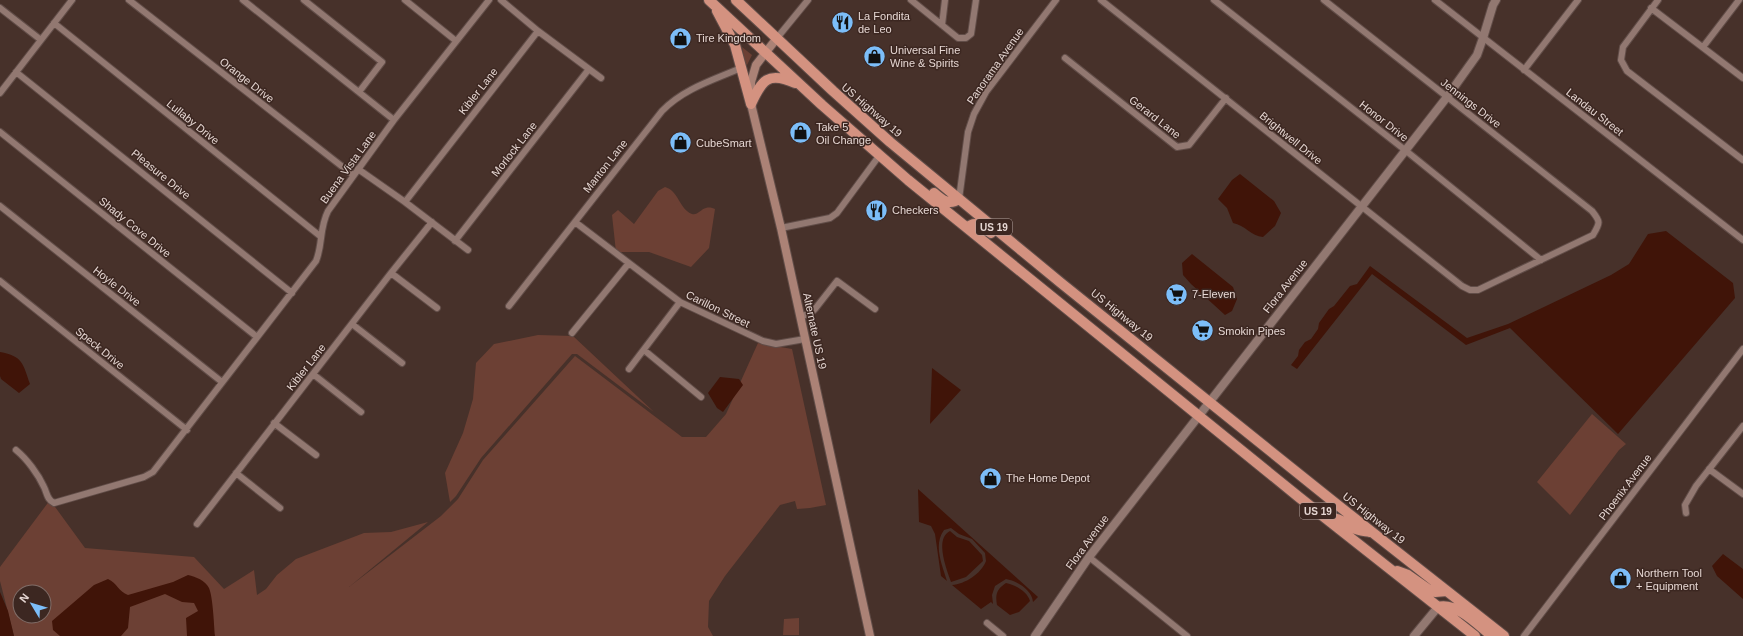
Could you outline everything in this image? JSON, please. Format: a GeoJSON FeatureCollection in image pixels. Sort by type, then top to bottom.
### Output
{"type":"FeatureCollection","features":[{"type":"Feature","properties":{"kind":"highway","name":"US Highway 19"},"geometry":{"type":"LineString","coordinates":[[736,0],[863,119],[1209,401],[1504,636]]}},
{"type":"Feature","properties":{"kind":"highway"},"geometry":{"type":"LineString","coordinates":[[711,1],[735,45],[751,104]]}},
{"type":"Feature","properties":{"kind":"highway","name":"US 19"},"geometry":{"type":"LineString","coordinates":[[711,1],[801,86],[879,156],[1327,519],[1475,636]]}},
{"type":"Feature","properties":{"kind":"highway"},"geometry":{"type":"LineString","coordinates":[[751,104],[759,86],[771,78],[784,78],[801,86]]}},
{"type":"Feature","properties":{"kind":"highway"},"geometry":{"type":"LineString","coordinates":[[861,140],[892,159],[943,200],[949,203],[954,202],[959,198]]}},
{"type":"Feature","properties":{"kind":"highway"},"geometry":{"type":"LineString","coordinates":[[967,228],[974,223],[979,224],[1010,249],[1029,255]]}},
{"type":"Feature","properties":{"kind":"highway"},"geometry":{"type":"LineString","coordinates":[[1327,519],[1336,518],[1343,520],[1354,529],[1374,533]]}},
{"type":"Feature","properties":{"kind":"highway"},"geometry":{"type":"LineString","coordinates":[[1391,570],[1408,575],[1435,592],[1447,591]]}},
{"type":"Feature","properties":{"kind":"highway"},"geometry":{"type":"LineString","coordinates":[[1438,607],[1444,605],[1453,608],[1492,636]]}},
{"type":"Feature","properties":{"kind":"main road","name":"Alternate US 19"},"geometry":{"type":"LineString","coordinates":[[777,38],[753,71],[751,82],[751,104],[781,228],[870,636]]}},
{"type":"Feature","properties":{"kind":"street"},"geometry":{"type":"LineString","coordinates":[[1,90],[72,0]]}},
{"type":"Feature","properties":{"kind":"street","name":"Orange Drive"},"geometry":{"type":"LineString","coordinates":[[129,0],[354,175]]}},
{"type":"Feature","properties":{"kind":"street"},"geometry":{"type":"LineString","coordinates":[[243,0],[394,120]]}},
{"type":"Feature","properties":{"kind":"street"},"geometry":{"type":"LineString","coordinates":[[304,0],[382,62],[359,92]]}},
{"type":"Feature","properties":{"kind":"street"},"geometry":{"type":"LineString","coordinates":[[405,0],[456,41]]}},
{"type":"Feature","properties":{"kind":"street","name":"Buena Vista Lane"},"geometry":{"type":"LineString","coordinates":[[16,450],[37,476],[50,500],[57,503],[144,477],[153,472],[187,430],[222,382],[316,261],[320,247],[320,236],[324,219],[328,211],[394,120],[489,0]]}},
{"type":"Feature","properties":{"kind":"street"},"geometry":{"type":"LineString","coordinates":[[501,0],[538,31],[601,78]]}},
{"type":"Feature","properties":{"kind":"street"},"geometry":{"type":"LineString","coordinates":[[777,38],[808,0]]}},
{"type":"Feature","properties":{"kind":"street"},"geometry":{"type":"LineString","coordinates":[[911,0],[958,38],[966,38],[971,34],[976,0]]}},
{"type":"Feature","properties":{"kind":"street"},"geometry":{"type":"LineString","coordinates":[[942,25],[945,0]]}},
{"type":"Feature","properties":{"kind":"street","name":"Panorama Avenue"},"geometry":{"type":"LineString","coordinates":[[959,198],[968,132],[974,114],[986,92],[1056,0]]}},
{"type":"Feature","properties":{"kind":"street","name":"Brightwell Drive"},"geometry":{"type":"LineString","coordinates":[[1101,0],[1462,286],[1470,290],[1478,290],[1541,260]]}},
{"type":"Feature","properties":{"kind":"street","name":"Honor Drive"},"geometry":{"type":"LineString","coordinates":[[1214,0],[1405,150],[1541,260]]}},
{"type":"Feature","properties":{"kind":"street","name":"Jennings Drive"},"geometry":{"type":"LineString","coordinates":[[1324,0],[1592,211],[1599,219],[1599,225],[1593,235],[1541,260]]}},
{"type":"Feature","properties":{"kind":"street","name":"Landau Street"},"geometry":{"type":"LineString","coordinates":[[1435,0],[1743,240]]}},
{"type":"Feature","properties":{"kind":"street","name":"Flora Avenue"},"geometry":{"type":"LineString","coordinates":[[1035,636],[1089,557],[1477,56],[1493,4],[1496,0]]}},
{"type":"Feature","properties":{"kind":"street"},"geometry":{"type":"LineString","coordinates":[[1524,70],[1578,0]]}},
{"type":"Feature","properties":{"kind":"street"},"geometry":{"type":"LineString","coordinates":[[1658,0],[1623,47],[1621,60],[1627,71],[1743,160]]}},
{"type":"Feature","properties":{"kind":"street"},"geometry":{"type":"LineString","coordinates":[[1702,48],[1739,0]]}},
{"type":"Feature","properties":{"kind":"street"},"geometry":{"type":"LineString","coordinates":[[0,8],[41,40]]}},
{"type":"Feature","properties":{"kind":"street"},"geometry":{"type":"LineString","coordinates":[[1651,8],[1743,78]]}},
{"type":"Feature","properties":{"kind":"street","name":"Lullaby Drive"},"geometry":{"type":"LineString","coordinates":[[54,23],[320,236]]}},
{"type":"Feature","properties":{"kind":"street","name":"Kibler Lane"},"geometry":{"type":"LineString","coordinates":[[405,202],[538,31]]}},
{"type":"Feature","properties":{"kind":"street","name":"Gerard Lane"},"geometry":{"type":"LineString","coordinates":[[1064,58],[1176,147],[1189,145],[1226,98]]}},
{"type":"Feature","properties":{"kind":"street","name":"Manton Lane"},"geometry":{"type":"LineString","coordinates":[[509,306],[670,103],[684,93],[741,68]]}},
{"type":"Feature","properties":{"kind":"street","name":"Morlock Lane"},"geometry":{"type":"LineString","coordinates":[[456,241],[589,69]]}},
{"type":"Feature","properties":{"kind":"street","name":"Pleasure Drive"},"geometry":{"type":"LineString","coordinates":[[16,72],[292,293]]}},
{"type":"Feature","properties":{"kind":"street","name":"Shady Cove Drive"},"geometry":{"type":"LineString","coordinates":[[0,132],[257,337]]}},
{"type":"Feature","properties":{"kind":"street"},"geometry":{"type":"LineString","coordinates":[[781,228],[830,218],[837,213],[879,156]]}},
{"type":"Feature","properties":{"kind":"street"},"geometry":{"type":"LineString","coordinates":[[358,169],[405,202],[468,250]]}},
{"type":"Feature","properties":{"kind":"street","name":"Hoyle Drive"},"geometry":{"type":"LineString","coordinates":[[0,206],[222,382]]}},
{"type":"Feature","properties":{"kind":"street","name":"Kibler Lane"},"geometry":{"type":"LineString","coordinates":[[197,524],[274,423],[432,222]]}},
{"type":"Feature","properties":{"kind":"street","name":"Carillon Street"},"geometry":{"type":"LineString","coordinates":[[575,222],[680,302],[763,341],[776,344],[805,339]]}},
{"type":"Feature","properties":{"kind":"street"},"geometry":{"type":"LineString","coordinates":[[572,333],[629,263]]}},
{"type":"Feature","properties":{"kind":"street"},"geometry":{"type":"LineString","coordinates":[[391,273],[437,308]]}},
{"type":"Feature","properties":{"kind":"street","name":"Speck Drive"},"geometry":{"type":"LineString","coordinates":[[0,281],[187,430]]}},
{"type":"Feature","properties":{"kind":"street"},"geometry":{"type":"LineString","coordinates":[[800,316],[810,314],[837,281],[876,309]]}},
{"type":"Feature","properties":{"kind":"street"},"geometry":{"type":"LineString","coordinates":[[628,370],[680,302]]}},
{"type":"Feature","properties":{"kind":"street"},"geometry":{"type":"LineString","coordinates":[[352,324],[402,363]]}},
{"type":"Feature","properties":{"kind":"street","name":"Phoenix Avenue"},"geometry":{"type":"LineString","coordinates":[[1524,636],[1743,349]]}},
{"type":"Feature","properties":{"kind":"street"},"geometry":{"type":"LineString","coordinates":[[644,350],[701,397]]}},
{"type":"Feature","properties":{"kind":"street"},"geometry":{"type":"LineString","coordinates":[[313,374],[361,412]]}},
{"type":"Feature","properties":{"kind":"street"},"geometry":{"type":"LineString","coordinates":[[274,423],[316,455]]}},
{"type":"Feature","properties":{"kind":"street"},"geometry":{"type":"LineString","coordinates":[[1686,513],[1685,505],[1696,486],[1743,426]]}},
{"type":"Feature","properties":{"kind":"street"},"geometry":{"type":"LineString","coordinates":[[1709,469],[1743,494]]}},
{"type":"Feature","properties":{"kind":"street"},"geometry":{"type":"LineString","coordinates":[[236,473],[280,508]]}},
{"type":"Feature","properties":{"kind":"street"},"geometry":{"type":"LineString","coordinates":[[1089,557],[1187,636]]}},
{"type":"Feature","properties":{"kind":"street"},"geometry":{"type":"LineString","coordinates":[[1414,636],[1438,607]]}},
{"type":"Feature","properties":{"kind":"street"},"geometry":{"type":"LineString","coordinates":[[987,623],[1003,636]]}},
{"type":"Feature","properties":{"kind":"shaded area"},"geometry":{"type":"Polygon","coordinates":[[[742,47],[752,55],[747,65],[745,63],[742,47]]]}},
{"type":"Feature","properties":{"kind":"shaded area"},"geometry":{"type":"Polygon","coordinates":[[[1240,174],[1274,201],[1281,213],[1275,226],[1263,237],[1255,235],[1233,223],[1227,208],[1218,199],[1232,180],[1240,174]]]}},
{"type":"Feature","properties":{"kind":"shaded area"},"geometry":{"type":"Polygon","coordinates":[[[665,187],[673,192],[684,208],[692,214],[696,214],[707,208],[715,209],[709,248],[691,267],[649,252],[616,252],[612,215],[618,210],[634,224],[658,191],[665,187]]]}},
{"type":"Feature","properties":{"kind":"shaded area"},"geometry":{"type":"Polygon","coordinates":[[[1666,231],[1733,283],[1735,298],[1618,434],[1510,328],[1466,345],[1372,274],[1297,369],[1291,365],[1298,356],[1299,350],[1305,342],[1311,339],[1318,329],[1319,323],[1329,309],[1334,306],[1350,286],[1357,284],[1370,266],[1467,338],[1508,324],[1611,275],[1629,264],[1648,234],[1666,231]]]}},
{"type":"Feature","properties":{"kind":"shaded area"},"geometry":{"type":"Polygon","coordinates":[[[1192,254],[1233,287],[1237,299],[1232,311],[1225,315],[1183,275],[1182,263],[1192,254]]]}},
{"type":"Feature","properties":{"kind":"shaded area"},"geometry":{"type":"Polygon","coordinates":[[[538,335],[573,336],[654,412],[577,354],[572,354],[481,458],[456,496],[450,502],[445,473],[463,433],[473,399],[476,363],[494,344],[538,335]]]}},
{"type":"Feature","properties":{"kind":"shaded area"},"geometry":{"type":"Polygon","coordinates":[[[758,343],[792,349],[826,505],[797,509],[795,501],[780,505],[725,576],[709,601],[708,627],[713,636],[14,636],[0,581],[0,567],[50,500],[85,548],[194,557],[224,589],[254,570],[257,595],[266,589],[277,575],[296,559],[364,533],[391,532],[428,522],[349,587],[441,516],[458,499],[483,460],[575,356],[682,437],[706,437],[726,414],[758,343]]]}},
{"type":"Feature","properties":{"kind":"shaded area"},"geometry":{"type":"Polygon","coordinates":[[[0,352],[18,359],[23,366],[30,384],[19,393],[1,379],[0,352]]]}},
{"type":"Feature","properties":{"kind":"shaded area"},"geometry":{"type":"Polygon","coordinates":[[[932,368],[961,390],[930,424],[932,368]]]}},
{"type":"Feature","properties":{"kind":"shaded area"},"geometry":{"type":"Polygon","coordinates":[[[720,377],[739,379],[743,385],[723,412],[717,408],[708,393],[720,377]]]}},
{"type":"Feature","properties":{"kind":"shaded area"},"geometry":{"type":"Polygon","coordinates":[[[1592,414],[1626,444],[1619,450],[1570,515],[1537,482],[1592,414]]]}},
{"type":"Feature","properties":{"kind":"shaded area"},"geometry":{"type":"Polygon","coordinates":[[[918,489],[1038,597],[1033,602],[1027,590],[1015,582],[1006,579],[995,586],[992,595],[993,604],[991,602],[981,609],[952,585],[962,583],[972,578],[984,566],[986,561],[985,553],[972,539],[959,534],[951,528],[944,530],[939,542],[941,562],[947,581],[941,576],[935,534],[931,526],[919,522],[918,489]]]}},
{"type":"Feature","properties":{"kind":"shaded area"},"geometry":{"type":"Polygon","coordinates":[[[950,531],[957,537],[969,541],[982,555],[983,561],[966,577],[951,582],[942,547],[945,535],[950,531]]]}},
{"type":"Feature","properties":{"kind":"shaded area"},"geometry":{"type":"Polygon","coordinates":[[[1723,554],[1743,569],[1743,599],[1717,576],[1712,566],[1723,554]]]}},
{"type":"Feature","properties":{"kind":"shaded area"},"geometry":{"type":"Polygon","coordinates":[[[188,575],[203,581],[207,585],[212,604],[215,636],[187,636],[186,618],[198,611],[194,603],[182,602],[165,594],[130,607],[128,628],[121,636],[60,636],[53,630],[52,621],[94,585],[108,579],[122,592],[128,595],[173,582],[188,575]]]}},
{"type":"Feature","properties":{"kind":"shaded area"},"geometry":{"type":"Polygon","coordinates":[[[1006,583],[1020,589],[1026,594],[1030,601],[1019,612],[1010,615],[997,605],[996,601],[997,592],[1006,583]]]}},
{"type":"Feature","properties":{"kind":"shaded area"},"geometry":{"type":"Polygon","coordinates":[[[0,592],[8,611],[14,636],[0,636],[0,592]]]}},
{"type":"Feature","properties":{"kind":"shaded area"},"geometry":{"type":"Polygon","coordinates":[[[799,618],[799,635],[783,635],[784,619],[799,618]]]}},
{"type":"Feature","properties":{"kind":"place","name":"La Fondita de Leo"},"geometry":{"type":"Point","coordinates":[842,22]}},
{"type":"Feature","properties":{"kind":"place","name":"Tire Kingdom"},"geometry":{"type":"Point","coordinates":[681,38]}},
{"type":"Feature","properties":{"kind":"place","name":"Universal Fine Wine & Spirits"},"geometry":{"type":"Point","coordinates":[875,56]}},
{"type":"Feature","properties":{"kind":"place","name":"Take 5 Oil Change"},"geometry":{"type":"Point","coordinates":[800,133]}},
{"type":"Feature","properties":{"kind":"place","name":"CubeSmart"},"geometry":{"type":"Point","coordinates":[681,143]}},
{"type":"Feature","properties":{"kind":"place","name":"Checkers"},"geometry":{"type":"Point","coordinates":[876,210]}},
{"type":"Feature","properties":{"kind":"place","name":"7-Eleven"},"geometry":{"type":"Point","coordinates":[1176,294]}},
{"type":"Feature","properties":{"kind":"place","name":"Smokin Pipes"},"geometry":{"type":"Point","coordinates":[1202,331]}},
{"type":"Feature","properties":{"kind":"place","name":"The Home Depot"},"geometry":{"type":"Point","coordinates":[990,478]}},
{"type":"Feature","properties":{"kind":"place","name":"Northern Tool + Equipment"},"geometry":{"type":"Point","coordinates":[1620,579]}}]}
